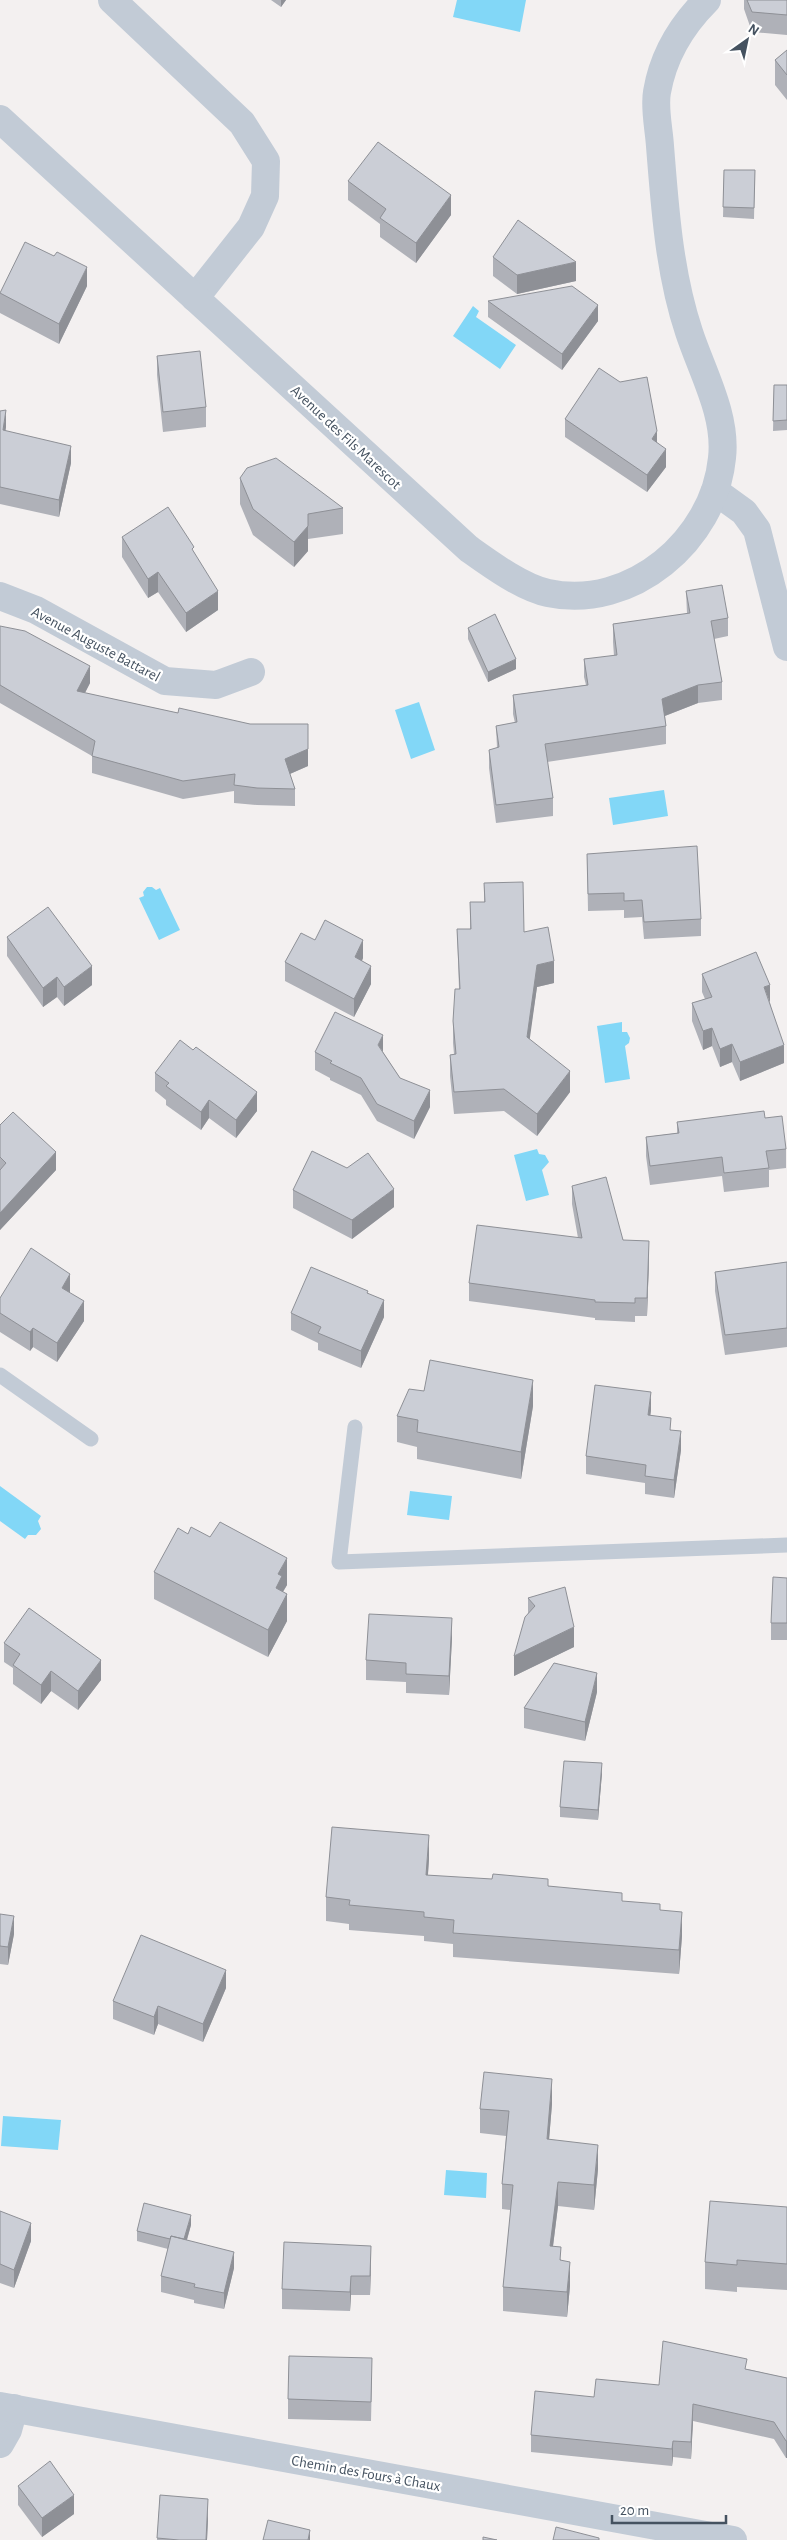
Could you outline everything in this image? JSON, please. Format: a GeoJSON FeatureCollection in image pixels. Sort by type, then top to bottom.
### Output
{"type":"FeatureCollection","features":[{"type":"Feature","properties":{"kind":"street"},"geometry":{"type":"LineString","coordinates":[[112,0],[242,123],[266,161],[265,196],[251,227],[195,298]]}},
{"type":"Feature","properties":{"kind":"street","name":"Avenue des Fils Marescot"},"geometry":{"type":"LineString","coordinates":[[0,119],[469,549],[506,574],[547,593],[582,595],[610,590],[645,577],[676,554],[700,524],[715,491],[722,458],[720,420],[689,334],[677,286],[666,213],[657,94],[663,67],[674,42],[693,14],[707,0]]}},
{"type":"Feature","properties":{"kind":"street"},"geometry":{"type":"LineString","coordinates":[[715,491],[744,512],[757,530],[787,648]]}},
{"type":"Feature","properties":{"kind":"street","name":"Avenue Auguste Battarel"},"geometry":{"type":"LineString","coordinates":[[0,596],[36,610],[165,681],[216,685],[251,672]]}},
{"type":"Feature","properties":{"kind":"street"},"geometry":{"type":"LineString","coordinates":[[0,2444],[8,2430],[7,2407]]}},
{"type":"Feature","properties":{"kind":"street","name":"Chemin des Fours à Chaux"},"geometry":{"type":"LineString","coordinates":[[7,2407],[733,2540]]}},
{"type":"Feature","properties":{"kind":"lane"},"geometry":{"type":"LineString","coordinates":[[0,1374],[91,1439]]}},
{"type":"Feature","properties":{"kind":"lane"},"geometry":{"type":"LineString","coordinates":[[355,1427],[339,1562],[787,1545]]}},
{"type":"Feature","properties":{"kind":"water"},"geometry":{"type":"Polygon","coordinates":[[[457,0],[526,0],[520,32],[453,17],[457,0]]]}},
{"type":"Feature","properties":{"kind":"water"},"geometry":{"type":"Polygon","coordinates":[[[473,306],[479,311],[476,317],[516,345],[500,369],[453,336],[473,306]]]}},
{"type":"Feature","properties":{"kind":"water"},"geometry":{"type":"Polygon","coordinates":[[[419,702],[435,750],[411,759],[395,710],[419,702]]]}},
{"type":"Feature","properties":{"kind":"water"},"geometry":{"type":"Polygon","coordinates":[[[664,790],[668,816],[613,825],[609,798],[664,790]]]}},
{"type":"Feature","properties":{"kind":"water"},"geometry":{"type":"Polygon","coordinates":[[[147,887],[152,887],[156,890],[160,888],[180,930],[159,940],[139,898],[144,896],[143,892],[147,887]]]}},
{"type":"Feature","properties":{"kind":"water"},"geometry":{"type":"Polygon","coordinates":[[[622,1022],[622,1032],[627,1032],[630,1038],[629,1043],[625,1046],[630,1079],[605,1083],[597,1026],[622,1022]]]}},
{"type":"Feature","properties":{"kind":"water"},"geometry":{"type":"Polygon","coordinates":[[[537,1149],[539,1154],[545,1155],[549,1162],[542,1170],[549,1195],[526,1201],[514,1155],[537,1149]]]}},
{"type":"Feature","properties":{"kind":"water"},"geometry":{"type":"Polygon","coordinates":[[[0,1486],[41,1516],[38,1521],[41,1529],[36,1535],[28,1535],[25,1539],[0,1521],[0,1486]]]}},
{"type":"Feature","properties":{"kind":"water"},"geometry":{"type":"Polygon","coordinates":[[[410,1491],[452,1496],[449,1520],[407,1515],[410,1491]]]}},
{"type":"Feature","properties":{"kind":"water"},"geometry":{"type":"Polygon","coordinates":[[[3,2116],[61,2120],[58,2150],[1,2146],[3,2116]]]}},
{"type":"Feature","properties":{"kind":"water"},"geometry":{"type":"Polygon","coordinates":[[[446,2170],[487,2173],[486,2198],[444,2195],[446,2170]]]}},
{"type":"Feature","properties":{"kind":"building"},"geometry":{"type":"Polygon","coordinates":[[[747,0],[787,0],[787,15],[752,12],[747,0]]]}},
{"type":"Feature","properties":{"kind":"building"},"geometry":{"type":"Polygon","coordinates":[[[787,50],[787,75],[775,60],[787,50]]]}},
{"type":"Feature","properties":{"kind":"building"},"geometry":{"type":"Polygon","coordinates":[[[378,142],[451,195],[416,243],[380,218],[386,209],[348,181],[378,142]]]}},
{"type":"Feature","properties":{"kind":"building"},"geometry":{"type":"Polygon","coordinates":[[[724,170],[755,170],[754,208],[723,207],[724,170]]]}},
{"type":"Feature","properties":{"kind":"building"},"geometry":{"type":"Polygon","coordinates":[[[518,220],[576,262],[517,275],[493,257],[518,220]]]}},
{"type":"Feature","properties":{"kind":"building"},"geometry":{"type":"Polygon","coordinates":[[[25,242],[54,256],[57,252],[87,267],[59,324],[0,293],[25,242]]]}},
{"type":"Feature","properties":{"kind":"building"},"geometry":{"type":"Polygon","coordinates":[[[572,286],[598,305],[562,354],[488,301],[572,286]]]}},
{"type":"Feature","properties":{"kind":"building"},"geometry":{"type":"Polygon","coordinates":[[[200,351],[206,407],[163,412],[157,356],[200,351]]]}},
{"type":"Feature","properties":{"kind":"building"},"geometry":{"type":"Polygon","coordinates":[[[599,368],[620,382],[647,377],[657,431],[652,439],[666,449],[647,475],[565,419],[599,368]]]}},
{"type":"Feature","properties":{"kind":"building"},"geometry":{"type":"Polygon","coordinates":[[[774,385],[787,385],[787,420],[773,421],[774,385]]]}},
{"type":"Feature","properties":{"kind":"building"},"geometry":{"type":"Polygon","coordinates":[[[6,410],[3,430],[71,446],[59,500],[0,487],[0,411],[6,410]]]}},
{"type":"Feature","properties":{"kind":"building"},"geometry":{"type":"Polygon","coordinates":[[[276,458],[343,508],[308,514],[308,526],[294,542],[253,509],[240,478],[247,468],[276,458]]]}},
{"type":"Feature","properties":{"kind":"building"},"geometry":{"type":"Polygon","coordinates":[[[168,507],[194,547],[192,549],[218,591],[186,613],[158,572],[148,579],[122,537],[168,507]]]}},
{"type":"Feature","properties":{"kind":"building"},"geometry":{"type":"Polygon","coordinates":[[[722,585],[728,618],[711,621],[722,682],[698,685],[662,699],[666,726],[545,744],[553,798],[496,805],[489,750],[499,747],[496,726],[517,722],[513,695],[588,685],[584,659],[617,655],[613,624],[690,613],[686,591],[722,585]]]}},
{"type":"Feature","properties":{"kind":"building"},"geometry":{"type":"Polygon","coordinates":[[[495,614],[516,659],[488,672],[468,628],[495,614]]]}},
{"type":"Feature","properties":{"kind":"building"},"geometry":{"type":"Polygon","coordinates":[[[0,626],[25,631],[90,666],[77,691],[178,713],[179,708],[250,724],[308,724],[308,749],[285,759],[295,789],[234,785],[235,774],[183,781],[92,756],[95,741],[0,685],[0,626]]]}},
{"type":"Feature","properties":{"kind":"building"},"geometry":{"type":"Polygon","coordinates":[[[697,846],[701,919],[644,922],[642,900],[624,901],[624,893],[588,894],[587,854],[697,846]]]}},
{"type":"Feature","properties":{"kind":"building"},"geometry":{"type":"Polygon","coordinates":[[[523,882],[524,932],[548,927],[554,961],[537,965],[527,1037],[570,1071],[537,1114],[504,1089],[454,1092],[450,1055],[456,1054],[453,1021],[455,989],[460,989],[457,929],[471,929],[470,902],[485,902],[484,883],[523,882]]]}},
{"type":"Feature","properties":{"kind":"building"},"geometry":{"type":"Polygon","coordinates":[[[48,907],[92,966],[64,987],[57,977],[43,988],[7,937],[48,907]]]}},
{"type":"Feature","properties":{"kind":"building"},"geometry":{"type":"Polygon","coordinates":[[[325,920],[363,940],[355,957],[371,966],[354,999],[285,962],[301,933],[315,940],[325,920]]]}},
{"type":"Feature","properties":{"kind":"building"},"geometry":{"type":"Polygon","coordinates":[[[756,952],[770,985],[764,987],[784,1045],[740,1062],[732,1044],[720,1049],[712,1028],[703,1031],[692,1003],[712,997],[702,974],[756,952]]]}},
{"type":"Feature","properties":{"kind":"building"},"geometry":{"type":"Polygon","coordinates":[[[335,1012],[383,1035],[378,1045],[400,1078],[430,1090],[414,1121],[377,1104],[361,1078],[330,1063],[332,1061],[315,1052],[335,1012]]]}},
{"type":"Feature","properties":{"kind":"building"},"geometry":{"type":"Polygon","coordinates":[[[180,1040],[193,1050],[196,1047],[257,1092],[236,1120],[209,1100],[201,1112],[166,1086],[169,1083],[155,1073],[180,1040]]]}},
{"type":"Feature","properties":{"kind":"building"},"geometry":{"type":"Polygon","coordinates":[[[764,1111],[765,1118],[782,1116],[786,1149],[766,1151],[769,1168],[724,1173],[722,1157],[650,1166],[646,1137],[679,1133],[677,1122],[764,1111]]]}},
{"type":"Feature","properties":{"kind":"building"},"geometry":{"type":"Polygon","coordinates":[[[13,1112],[56,1152],[0,1213],[0,1170],[6,1163],[0,1157],[0,1125],[13,1112]]]}},
{"type":"Feature","properties":{"kind":"building"},"geometry":{"type":"Polygon","coordinates":[[[312,1151],[347,1168],[368,1153],[394,1189],[352,1220],[293,1190],[312,1151]]]}},
{"type":"Feature","properties":{"kind":"building"},"geometry":{"type":"Polygon","coordinates":[[[606,1177],[623,1240],[649,1241],[647,1298],[635,1298],[635,1303],[595,1302],[595,1300],[469,1283],[477,1225],[582,1238],[572,1186],[606,1177]]]}},
{"type":"Feature","properties":{"kind":"building"},"geometry":{"type":"Polygon","coordinates":[[[31,1248],[70,1274],[62,1288],[84,1301],[57,1343],[33,1328],[30,1332],[0,1313],[0,1298],[31,1248]]]}},
{"type":"Feature","properties":{"kind":"building"},"geometry":{"type":"Polygon","coordinates":[[[787,1262],[787,1328],[725,1335],[715,1272],[787,1262]]]}},
{"type":"Feature","properties":{"kind":"building"},"geometry":{"type":"Polygon","coordinates":[[[311,1267],[368,1291],[367,1293],[384,1300],[361,1351],[318,1333],[321,1327],[291,1313],[311,1267]]]}},
{"type":"Feature","properties":{"kind":"building"},"geometry":{"type":"Polygon","coordinates":[[[430,1360],[533,1380],[521,1452],[417,1432],[418,1420],[397,1416],[409,1389],[424,1391],[430,1360]]]}},
{"type":"Feature","properties":{"kind":"building"},"geometry":{"type":"Polygon","coordinates":[[[595,1385],[651,1392],[648,1415],[671,1418],[670,1430],[681,1431],[674,1480],[645,1476],[646,1465],[586,1456],[595,1385]]]}},
{"type":"Feature","properties":{"kind":"building"},"geometry":{"type":"Polygon","coordinates":[[[220,1522],[287,1558],[278,1574],[282,1576],[276,1588],[287,1594],[268,1630],[154,1572],[178,1528],[188,1534],[191,1527],[210,1537],[220,1522]]]}},
{"type":"Feature","properties":{"kind":"building"},"geometry":{"type":"Polygon","coordinates":[[[773,1577],[787,1578],[787,1623],[771,1623],[773,1577]]]}},
{"type":"Feature","properties":{"kind":"building"},"geometry":{"type":"Polygon","coordinates":[[[565,1587],[574,1627],[514,1656],[525,1617],[535,1606],[528,1598],[565,1587]]]}},
{"type":"Feature","properties":{"kind":"building"},"geometry":{"type":"Polygon","coordinates":[[[29,1608],[101,1660],[78,1691],[51,1671],[41,1685],[13,1665],[20,1654],[4,1643],[29,1608]]]}},
{"type":"Feature","properties":{"kind":"building"},"geometry":{"type":"Polygon","coordinates":[[[369,1614],[452,1618],[449,1676],[406,1674],[406,1663],[366,1660],[369,1614]]]}},
{"type":"Feature","properties":{"kind":"building"},"geometry":{"type":"Polygon","coordinates":[[[554,1663],[597,1673],[585,1722],[524,1708],[554,1663]]]}},
{"type":"Feature","properties":{"kind":"building"},"geometry":{"type":"Polygon","coordinates":[[[564,1761],[602,1763],[598,1810],[560,1807],[564,1761]]]}},
{"type":"Feature","properties":{"kind":"building"},"geometry":{"type":"Polygon","coordinates":[[[332,1827],[429,1835],[426,1875],[492,1879],[493,1874],[548,1879],[548,1886],[622,1893],[622,1901],[660,1904],[660,1910],[682,1912],[679,1950],[453,1933],[454,1920],[424,1917],[424,1912],[349,1905],[350,1900],[326,1897],[332,1827]]]}},
{"type":"Feature","properties":{"kind":"building"},"geometry":{"type":"Polygon","coordinates":[[[0,1914],[14,1916],[8,1947],[0,1946],[0,1914]]]}},
{"type":"Feature","properties":{"kind":"building"},"geometry":{"type":"Polygon","coordinates":[[[141,1935],[226,1970],[203,2024],[158,2006],[154,2017],[113,2001],[141,1935]]]}},
{"type":"Feature","properties":{"kind":"building"},"geometry":{"type":"Polygon","coordinates":[[[484,2072],[552,2079],[547,2139],[598,2145],[594,2185],[558,2182],[550,2246],[561,2247],[560,2260],[570,2262],[567,2292],[503,2287],[513,2185],[502,2184],[509,2111],[480,2109],[484,2072]]]}},
{"type":"Feature","properties":{"kind":"building"},"geometry":{"type":"Polygon","coordinates":[[[710,2201],[787,2207],[787,2264],[737,2260],[737,2265],[705,2262],[710,2201]]]}},
{"type":"Feature","properties":{"kind":"building"},"geometry":{"type":"Polygon","coordinates":[[[144,2203],[191,2215],[184,2239],[171,2236],[170,2239],[137,2231],[144,2203]]]}},
{"type":"Feature","properties":{"kind":"building"},"geometry":{"type":"Polygon","coordinates":[[[0,2211],[31,2223],[14,2270],[0,2264],[0,2211]]]}},
{"type":"Feature","properties":{"kind":"building"},"geometry":{"type":"Polygon","coordinates":[[[171,2236],[234,2252],[224,2293],[194,2287],[195,2284],[161,2276],[171,2236]]]}},
{"type":"Feature","properties":{"kind":"building"},"geometry":{"type":"Polygon","coordinates":[[[284,2242],[371,2246],[370,2276],[351,2276],[350,2292],[282,2289],[284,2242]]]}},
{"type":"Feature","properties":{"kind":"building"},"geometry":{"type":"Polygon","coordinates":[[[663,2341],[747,2359],[745,2369],[787,2378],[787,2441],[774,2422],[693,2404],[691,2442],[673,2441],[672,2449],[531,2435],[535,2391],[594,2397],[596,2379],[659,2385],[663,2341]]]}},
{"type":"Feature","properties":{"kind":"building"},"geometry":{"type":"Polygon","coordinates":[[[289,2356],[372,2358],[371,2402],[288,2399],[289,2356]]]}},
{"type":"Feature","properties":{"kind":"building"},"geometry":{"type":"Polygon","coordinates":[[[50,2461],[74,2495],[42,2518],[18,2486],[50,2461]]]}},
{"type":"Feature","properties":{"kind":"building"},"geometry":{"type":"Polygon","coordinates":[[[160,2495],[208,2499],[206,2540],[157,2538],[160,2495]]]}},
{"type":"Feature","properties":{"kind":"building"},"geometry":{"type":"Polygon","coordinates":[[[268,2520],[310,2530],[308,2540],[263,2540],[268,2520]]]}},
{"type":"Feature","properties":{"kind":"building"},"geometry":{"type":"Polygon","coordinates":[[[556,2527],[599,2538],[599,2540],[553,2540],[556,2527]]]}},
{"type":"Feature","properties":{"kind":"building"},"geometry":{"type":"Polygon","coordinates":[[[483,2537],[497,2540],[483,2540],[483,2537]]]}}]}
